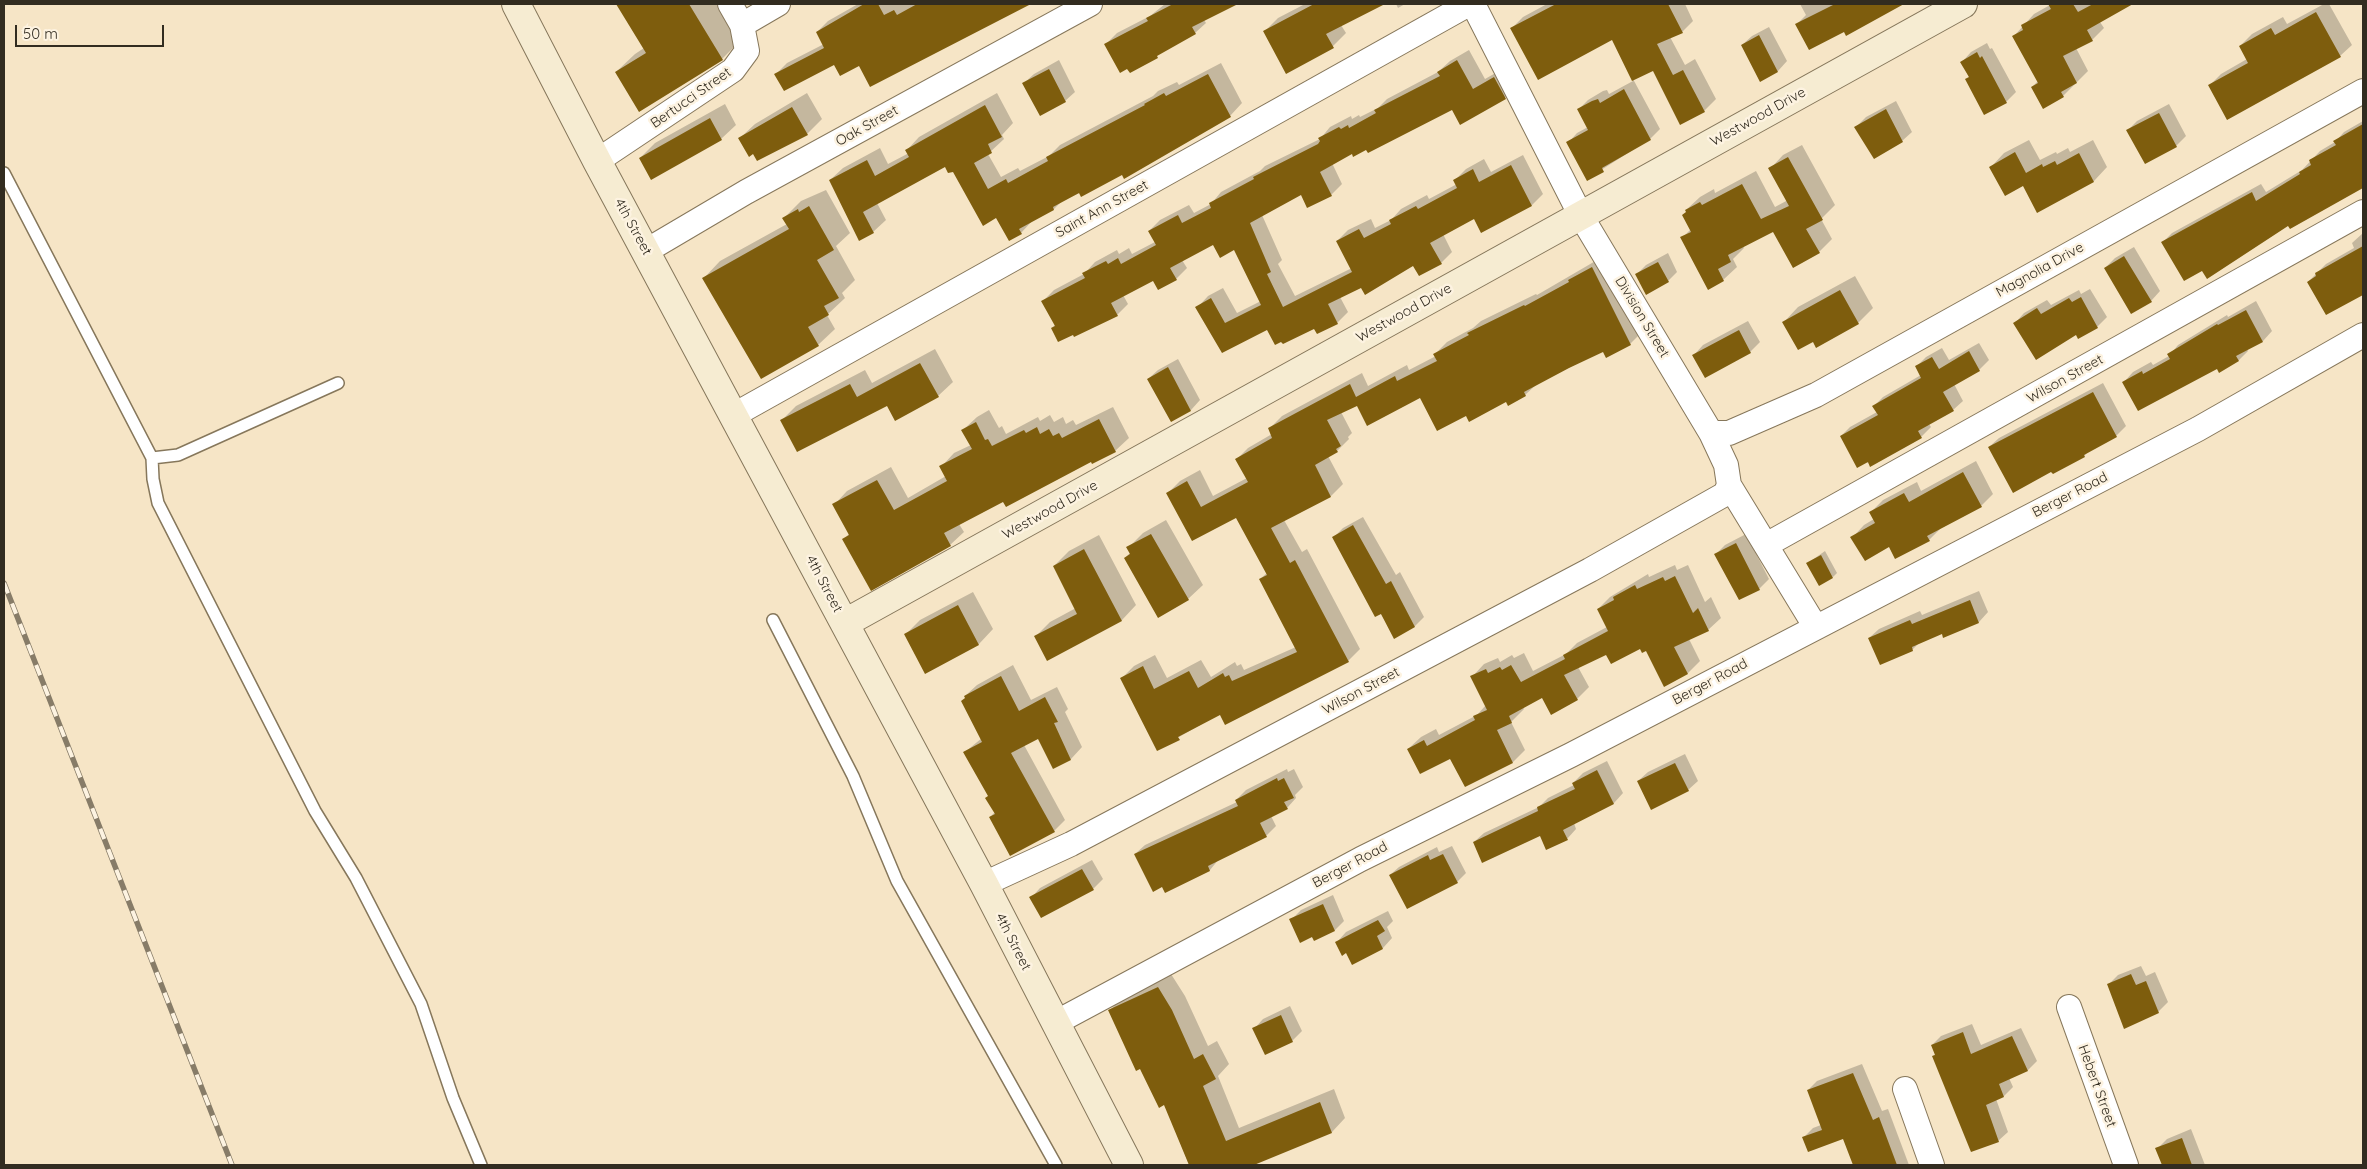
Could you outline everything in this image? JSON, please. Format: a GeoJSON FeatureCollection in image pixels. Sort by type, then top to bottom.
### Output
{"type":"FeatureCollection","features":[{"type":"Feature","properties":{"kind":"main road","name":"4th Street"},"geometry":{"type":"LineString","coordinates":[[516,4],[597,161],[984,884],[1129,1165]]}},
{"type":"Feature","properties":{"kind":"main road","name":"Westwood Drive"},"geometry":{"type":"LineString","coordinates":[[845,623],[1963,4]]}},
{"type":"Feature","properties":{"kind":"street"},"geometry":{"type":"LineString","coordinates":[[730,4],[742,25],[778,4]]}},
{"type":"Feature","properties":{"kind":"street","name":"Oak Street"},"geometry":{"type":"LineString","coordinates":[[646,251],[746,192],[1090,4]]}},
{"type":"Feature","properties":{"kind":"street","name":"Division Street"},"geometry":{"type":"LineString","coordinates":[[1471,4],[1581,216],[1711,433],[1726,465],[1729,485],[1815,626]]}},
{"type":"Feature","properties":{"kind":"street","name":"Saint Ann Street"},"geometry":{"type":"LineString","coordinates":[[734,415],[1471,4]]}},
{"type":"Feature","properties":{"kind":"street","name":"Bertucci Street"},"geometry":{"type":"LineString","coordinates":[[597,161],[733,70],[746,52],[742,25]]}},
{"type":"Feature","properties":{"kind":"street","name":"Magnolia Drive"},"geometry":{"type":"LineString","coordinates":[[1711,433],[1729,433],[1816,395],[2363,91]]}},
{"type":"Feature","properties":{"kind":"street","name":"Wilson Street"},"geometry":{"type":"LineString","coordinates":[[1766,545],[2363,212]]}},
{"type":"Feature","properties":{"kind":"street","name":"Berger Road"},"geometry":{"type":"LineString","coordinates":[[1055,1023],[1361,859],[1571,755],[1815,626],[2198,429],[2363,336]]}},
{"type":"Feature","properties":{"kind":"street","name":"Wilson Street"},"geometry":{"type":"LineString","coordinates":[[984,884],[1070,844],[1590,570],[1725,494],[1729,485]]}},
{"type":"Feature","properties":{"kind":"street","name":"Hebert Street"},"geometry":{"type":"LineString","coordinates":[[2069,1007],[2126,1165]]}},
{"type":"Feature","properties":{"kind":"street"},"geometry":{"type":"LineString","coordinates":[[1905,1089],[1932,1165]]}},
{"type":"Feature","properties":{"kind":"lane"},"geometry":{"type":"LineString","coordinates":[[4,173],[152,458],[153,479],[158,502],[315,810],[356,878],[421,1004],[454,1098],[481,1165]]}},
{"type":"Feature","properties":{"kind":"lane"},"geometry":{"type":"LineString","coordinates":[[152,458],[178,454],[338,383]]}},
{"type":"Feature","properties":{"kind":"lane"},"geometry":{"type":"LineString","coordinates":[[773,620],[853,776],[897,881],[1056,1165]]}},
{"type":"Feature","properties":{"kind":"building"},"geometry":{"type":"Polygon","coordinates":[[[616,4],[689,4],[723,60],[639,112],[615,72],[646,53],[616,4]]]}},
{"type":"Feature","properties":{"kind":"building"},"geometry":{"type":"Polygon","coordinates":[[[864,4],[878,4],[884,15],[894,10],[897,15],[917,4],[1031,4],[870,87],[859,66],[840,76],[834,65],[784,91],[774,74],[824,48],[816,32],[864,4]]]}},
{"type":"Feature","properties":{"kind":"building"},"geometry":{"type":"Polygon","coordinates":[[[1173,4],[1238,4],[1192,27],[1196,34],[1157,56],[1158,58],[1130,73],[1127,69],[1120,73],[1104,44],[1148,21],[1146,18],[1173,4]]]}},
{"type":"Feature","properties":{"kind":"building"},"geometry":{"type":"Polygon","coordinates":[[[1314,4],[1385,4],[1326,34],[1334,48],[1286,74],[1263,31],[1314,4]]]}},
{"type":"Feature","properties":{"kind":"building"},"geometry":{"type":"Polygon","coordinates":[[[1556,4],[1668,4],[1683,33],[1657,44],[1673,75],[1683,70],[1705,112],[1680,125],[1653,71],[1632,81],[1612,40],[1538,80],[1510,28],[1556,4]]]}},
{"type":"Feature","properties":{"kind":"building"},"geometry":{"type":"Polygon","coordinates":[[[1835,4],[1904,4],[1846,36],[1844,32],[1809,50],[1795,24],[1835,4]]]}},
{"type":"Feature","properties":{"kind":"building"},"geometry":{"type":"Polygon","coordinates":[[[2048,4],[2073,4],[2078,12],[2093,4],[2133,4],[2087,30],[2093,41],[2063,56],[2077,83],[2061,92],[2064,97],[2043,109],[2031,87],[2038,83],[2012,36],[2023,30],[2021,25],[2051,9],[2048,4]]]}},
{"type":"Feature","properties":{"kind":"building"},"geometry":{"type":"Polygon","coordinates":[[[2316,12],[2341,57],[2227,120],[2208,85],[2248,63],[2239,46],[2271,28],[2275,35],[2316,12]]]}},
{"type":"Feature","properties":{"kind":"building"},"geometry":{"type":"Polygon","coordinates":[[[1759,35],[1778,72],[1760,82],[1741,45],[1759,35]]]}},
{"type":"Feature","properties":{"kind":"building"},"geometry":{"type":"Polygon","coordinates":[[[1977,52],[1980,58],[1982,56],[2007,103],[1984,115],[1965,79],[1969,77],[1960,62],[1977,52]]]}},
{"type":"Feature","properties":{"kind":"building"},"geometry":{"type":"Polygon","coordinates":[[[1457,60],[1473,89],[1494,77],[1506,99],[1460,125],[1452,110],[1368,153],[1366,150],[1353,157],[1352,154],[1320,172],[1332,196],[1307,208],[1301,195],[1250,223],[1271,272],[1267,274],[1283,307],[1352,272],[1336,241],[1359,229],[1364,238],[1391,224],[1389,220],[1416,206],[1418,209],[1457,188],[1453,180],[1473,169],[1479,182],[1511,165],[1532,206],[1481,233],[1474,219],[1430,243],[1442,264],[1419,276],[1413,266],[1365,295],[1361,288],[1328,304],[1338,324],[1317,334],[1314,329],[1283,344],[1281,342],[1275,345],[1267,330],[1222,353],[1195,307],[1211,298],[1225,323],[1261,305],[1234,250],[1220,258],[1213,245],[1170,268],[1177,280],[1158,290],[1153,281],[1111,303],[1118,316],[1074,337],[1073,335],[1058,342],[1051,328],[1055,326],[1041,301],[1085,278],[1082,273],[1106,261],[1108,264],[1118,258],[1121,264],[1156,245],[1148,231],[1178,215],[1182,223],[1211,208],[1209,203],[1254,179],[1253,177],[1318,144],[1320,141],[1318,138],[1339,127],[1341,129],[1348,125],[1349,128],[1376,113],[1374,110],[1440,76],[1437,72],[1457,60]]]}},
{"type":"Feature","properties":{"kind":"building"},"geometry":{"type":"Polygon","coordinates":[[[1049,69],[1066,102],[1040,116],[1022,83],[1049,69]]]}},
{"type":"Feature","properties":{"kind":"building"},"geometry":{"type":"Polygon","coordinates":[[[1208,74],[1231,117],[1124,179],[1122,175],[1081,197],[1079,193],[1053,207],[1054,210],[1019,229],[1022,234],[1009,241],[996,218],[983,226],[953,172],[948,173],[945,167],[863,212],[874,233],[859,241],[829,180],[867,160],[875,176],[909,157],[905,150],[985,105],[1002,137],[988,144],[992,153],[974,163],[988,189],[1006,179],[1008,183],[1048,161],[1046,157],[1164,93],[1166,96],[1208,74]]]}},
{"type":"Feature","properties":{"kind":"building"},"geometry":{"type":"Polygon","coordinates":[[[1624,89],[1651,140],[1602,168],[1604,172],[1587,181],[1566,142],[1588,130],[1577,109],[1598,99],[1600,103],[1624,89]]]}},
{"type":"Feature","properties":{"kind":"building"},"geometry":{"type":"Polygon","coordinates":[[[792,107],[808,135],[757,161],[753,154],[749,157],[738,138],[792,107]]]}},
{"type":"Feature","properties":{"kind":"building"},"geometry":{"type":"Polygon","coordinates":[[[1886,109],[1903,142],[1874,159],[1854,127],[1886,109]]]}},
{"type":"Feature","properties":{"kind":"building"},"geometry":{"type":"Polygon","coordinates":[[[2159,113],[2177,147],[2145,164],[2126,130],[2159,113]]]}},
{"type":"Feature","properties":{"kind":"building"},"geometry":{"type":"Polygon","coordinates":[[[710,118],[722,140],[651,180],[639,158],[710,118]]]}},
{"type":"Feature","properties":{"kind":"building"},"geometry":{"type":"Polygon","coordinates":[[[2363,124],[2363,188],[2290,229],[2288,226],[2207,279],[2202,271],[2184,281],[2161,242],[2252,192],[2256,201],[2300,174],[2299,172],[2311,165],[2309,160],[2336,145],[2333,141],[2363,124]]]}},
{"type":"Feature","properties":{"kind":"building"},"geometry":{"type":"Polygon","coordinates":[[[2015,152],[2026,173],[2042,164],[2043,167],[2055,161],[2057,165],[2079,153],[2094,182],[2037,213],[2023,186],[2005,196],[1989,167],[2015,152]]]}},
{"type":"Feature","properties":{"kind":"building"},"geometry":{"type":"Polygon","coordinates":[[[1788,157],[1823,220],[1806,229],[1820,253],[1793,268],[1773,232],[1728,255],[1731,262],[1718,269],[1724,281],[1708,290],[1680,237],[1691,232],[1682,215],[1686,212],[1685,210],[1700,202],[1702,205],[1742,184],[1761,219],[1789,206],[1768,168],[1788,157]]]}},
{"type":"Feature","properties":{"kind":"building"},"geometry":{"type":"Polygon","coordinates":[[[809,206],[834,250],[817,260],[839,298],[824,306],[829,315],[808,327],[819,346],[761,379],[702,278],[789,229],[782,218],[798,209],[799,212],[809,206]]]}},
{"type":"Feature","properties":{"kind":"building"},"geometry":{"type":"Polygon","coordinates":[[[2363,246],[2363,295],[2326,315],[2307,282],[2316,276],[2315,273],[2363,246]]]}},
{"type":"Feature","properties":{"kind":"building"},"geometry":{"type":"Polygon","coordinates":[[[2124,256],[2152,302],[2131,314],[2104,268],[2124,256]]]}},
{"type":"Feature","properties":{"kind":"building"},"geometry":{"type":"Polygon","coordinates":[[[1658,262],[1669,282],[1646,295],[1635,274],[1658,262]]]}},
{"type":"Feature","properties":{"kind":"building"},"geometry":{"type":"Polygon","coordinates":[[[1592,267],[1631,345],[1606,358],[1603,352],[1569,368],[1524,392],[1526,396],[1508,406],[1506,402],[1469,422],[1466,416],[1437,431],[1420,398],[1367,426],[1357,406],[1327,420],[1341,446],[1336,449],[1338,452],[1315,465],[1331,497],[1271,528],[1290,563],[1295,560],[1349,662],[1225,725],[1220,715],[1178,737],[1180,740],[1157,751],[1120,678],[1143,666],[1154,689],[1189,671],[1198,688],[1223,673],[1225,677],[1229,675],[1232,681],[1297,652],[1259,579],[1267,575],[1236,518],[1192,541],[1166,493],[1187,481],[1201,507],[1248,482],[1235,459],[1272,438],[1268,428],[1350,384],[1356,397],[1395,376],[1397,381],[1437,361],[1433,354],[1469,335],[1467,333],[1525,306],[1592,267]]]}},
{"type":"Feature","properties":{"kind":"building"},"geometry":{"type":"Polygon","coordinates":[[[1840,290],[1859,324],[1816,348],[1813,342],[1798,350],[1782,322],[1840,290]]]}},
{"type":"Feature","properties":{"kind":"building"},"geometry":{"type":"Polygon","coordinates":[[[2081,297],[2098,328],[2078,339],[2076,335],[2036,360],[2013,323],[2037,308],[2041,314],[2069,298],[2072,302],[2081,297]]]}},
{"type":"Feature","properties":{"kind":"building"},"geometry":{"type":"Polygon","coordinates":[[[2246,310],[2263,342],[2236,356],[2239,361],[2219,373],[2217,369],[2138,411],[2122,382],[2142,371],[2143,374],[2170,359],[2167,354],[2217,324],[2246,310]]]}},
{"type":"Feature","properties":{"kind":"building"},"geometry":{"type":"Polygon","coordinates":[[[1739,330],[1751,353],[1705,378],[1692,355],[1739,330]]]}},
{"type":"Feature","properties":{"kind":"building"},"geometry":{"type":"Polygon","coordinates":[[[1969,351],[1980,371],[1943,392],[1954,411],[1918,431],[1922,438],[1870,467],[1868,462],[1857,468],[1840,436],[1878,415],[1872,406],[1921,378],[1915,366],[1932,357],[1939,369],[1969,351]]]}},
{"type":"Feature","properties":{"kind":"building"},"geometry":{"type":"Polygon","coordinates":[[[920,363],[939,397],[895,421],[887,406],[797,452],[780,420],[850,384],[857,397],[920,363]]]}},
{"type":"Feature","properties":{"kind":"building"},"geometry":{"type":"Polygon","coordinates":[[[1168,367],[1191,411],[1171,422],[1147,379],[1168,367]]]}},
{"type":"Feature","properties":{"kind":"building"},"geometry":{"type":"Polygon","coordinates":[[[2093,392],[2117,437],[2084,455],[2085,457],[2053,474],[2051,472],[2013,493],[1988,447],[2093,392]]]}},
{"type":"Feature","properties":{"kind":"building"},"geometry":{"type":"Polygon","coordinates":[[[1099,419],[1116,452],[1092,464],[1091,462],[1006,507],[1003,502],[944,533],[951,546],[871,591],[842,539],[849,535],[832,504],[877,480],[894,510],[947,481],[939,466],[972,449],[961,430],[976,422],[985,440],[988,439],[992,446],[1024,430],[1026,433],[1037,427],[1040,434],[1049,429],[1053,436],[1059,433],[1062,438],[1099,419]]]}},
{"type":"Feature","properties":{"kind":"building"},"geometry":{"type":"Polygon","coordinates":[[[1963,472],[1982,507],[1927,536],[1930,541],[1895,559],[1889,547],[1865,561],[1850,537],[1875,523],[1869,512],[1904,493],[1909,502],[1963,472]]]}},
{"type":"Feature","properties":{"kind":"building"},"geometry":{"type":"Polygon","coordinates":[[[1353,525],[1386,584],[1391,581],[1415,627],[1394,639],[1381,614],[1375,617],[1332,537],[1353,525]]]}},
{"type":"Feature","properties":{"kind":"building"},"geometry":{"type":"Polygon","coordinates":[[[1151,534],[1189,600],[1158,618],[1124,558],[1130,554],[1126,547],[1151,534]]]}},
{"type":"Feature","properties":{"kind":"building"},"geometry":{"type":"Polygon","coordinates":[[[1736,543],[1760,590],[1739,600],[1714,554],[1736,543]]]}},
{"type":"Feature","properties":{"kind":"building"},"geometry":{"type":"Polygon","coordinates":[[[1084,549],[1122,621],[1047,661],[1034,636],[1077,614],[1053,566],[1084,549]]]}},
{"type":"Feature","properties":{"kind":"building"},"geometry":{"type":"Polygon","coordinates":[[[1821,555],[1833,578],[1819,586],[1806,563],[1821,555]]]}},
{"type":"Feature","properties":{"kind":"building"},"geometry":{"type":"Polygon","coordinates":[[[1675,576],[1693,613],[1698,608],[1709,631],[1674,647],[1688,674],[1664,687],[1646,651],[1642,653],[1640,649],[1611,664],[1606,655],[1564,675],[1578,700],[1551,715],[1542,698],[1509,716],[1512,723],[1497,730],[1513,763],[1465,787],[1450,759],[1420,774],[1407,749],[1424,740],[1427,746],[1475,720],[1473,716],[1487,710],[1470,676],[1486,669],[1488,673],[1500,667],[1502,670],[1511,665],[1521,682],[1565,659],[1563,655],[1608,631],[1597,609],[1614,600],[1613,597],[1635,585],[1637,589],[1663,577],[1665,581],[1675,576]]]}},
{"type":"Feature","properties":{"kind":"building"},"geometry":{"type":"Polygon","coordinates":[[[1970,600],[1979,623],[1943,638],[1942,634],[1912,647],[1913,651],[1880,665],[1868,638],[1910,620],[1912,624],[1970,600]]]}},
{"type":"Feature","properties":{"kind":"building"},"geometry":{"type":"Polygon","coordinates":[[[958,605],[979,645],[925,674],[904,634],[958,605]]]}},
{"type":"Feature","properties":{"kind":"building"},"geometry":{"type":"Polygon","coordinates":[[[1001,676],[1019,711],[1045,697],[1058,722],[1054,723],[1071,760],[1053,769],[1038,739],[1011,753],[1055,832],[1010,856],[989,817],[995,814],[985,798],[988,796],[963,752],[982,742],[961,701],[965,698],[964,696],[1001,676]]]}},
{"type":"Feature","properties":{"kind":"building"},"geometry":{"type":"Polygon","coordinates":[[[1675,763],[1689,791],[1651,810],[1637,781],[1675,763]]]}},
{"type":"Feature","properties":{"kind":"building"},"geometry":{"type":"Polygon","coordinates":[[[1597,770],[1614,804],[1563,830],[1568,840],[1546,850],[1540,836],[1482,863],[1473,842],[1538,811],[1537,807],[1575,789],[1572,783],[1597,770]]]}},
{"type":"Feature","properties":{"kind":"building"},"geometry":{"type":"Polygon","coordinates":[[[1277,778],[1278,781],[1284,778],[1294,798],[1284,802],[1288,809],[1260,823],[1267,837],[1208,866],[1210,871],[1165,893],[1162,887],[1153,892],[1134,854],[1238,806],[1235,800],[1277,778]]]}},
{"type":"Feature","properties":{"kind":"building"},"geometry":{"type":"Polygon","coordinates":[[[1443,854],[1458,883],[1407,909],[1389,875],[1428,855],[1430,860],[1443,854]]]}},
{"type":"Feature","properties":{"kind":"building"},"geometry":{"type":"Polygon","coordinates":[[[1082,869],[1094,890],[1041,918],[1029,897],[1082,869]]]}},
{"type":"Feature","properties":{"kind":"building"},"geometry":{"type":"Polygon","coordinates":[[[1323,904],[1335,931],[1314,941],[1312,937],[1300,943],[1289,919],[1323,904]]]}},
{"type":"Feature","properties":{"kind":"building"},"geometry":{"type":"Polygon","coordinates":[[[1378,920],[1385,931],[1377,936],[1383,949],[1352,965],[1346,953],[1342,956],[1335,942],[1378,920]]]}},
{"type":"Feature","properties":{"kind":"building"},"geometry":{"type":"Polygon","coordinates":[[[2131,974],[2136,985],[2146,981],[2159,1013],[2124,1029],[2107,984],[2131,974]]]}},
{"type":"Feature","properties":{"kind":"building"},"geometry":{"type":"Polygon","coordinates":[[[1158,987],[1172,1010],[1194,1059],[1203,1054],[1216,1079],[1203,1086],[1226,1141],[1320,1102],[1332,1133],[1254,1165],[1189,1165],[1164,1105],[1159,1108],[1140,1069],[1136,1071],[1108,1010],[1158,987]]]}},
{"type":"Feature","properties":{"kind":"building"},"geometry":{"type":"Polygon","coordinates":[[[1281,1015],[1293,1042],[1265,1055],[1252,1028],[1281,1015]]]}},
{"type":"Feature","properties":{"kind":"building"},"geometry":{"type":"Polygon","coordinates":[[[1963,1032],[1971,1054],[2012,1036],[2028,1071],[1999,1084],[2004,1097],[1986,1105],[1999,1142],[1971,1152],[1932,1056],[1935,1055],[1931,1045],[1963,1032]]]}},
{"type":"Feature","properties":{"kind":"building"},"geometry":{"type":"Polygon","coordinates":[[[1853,1073],[1873,1120],[1879,1117],[1897,1165],[1853,1165],[1843,1139],[1808,1152],[1802,1137],[1822,1130],[1807,1090],[1853,1073]]]}},
{"type":"Feature","properties":{"kind":"building"},"geometry":{"type":"Polygon","coordinates":[[[2182,1138],[2192,1165],[2162,1165],[2155,1148],[2182,1138]]]}},
{"type":"Feature","properties":{"kind":"railway"},"geometry":{"type":"LineString","coordinates":[[4,583],[232,1165]]}}]}
